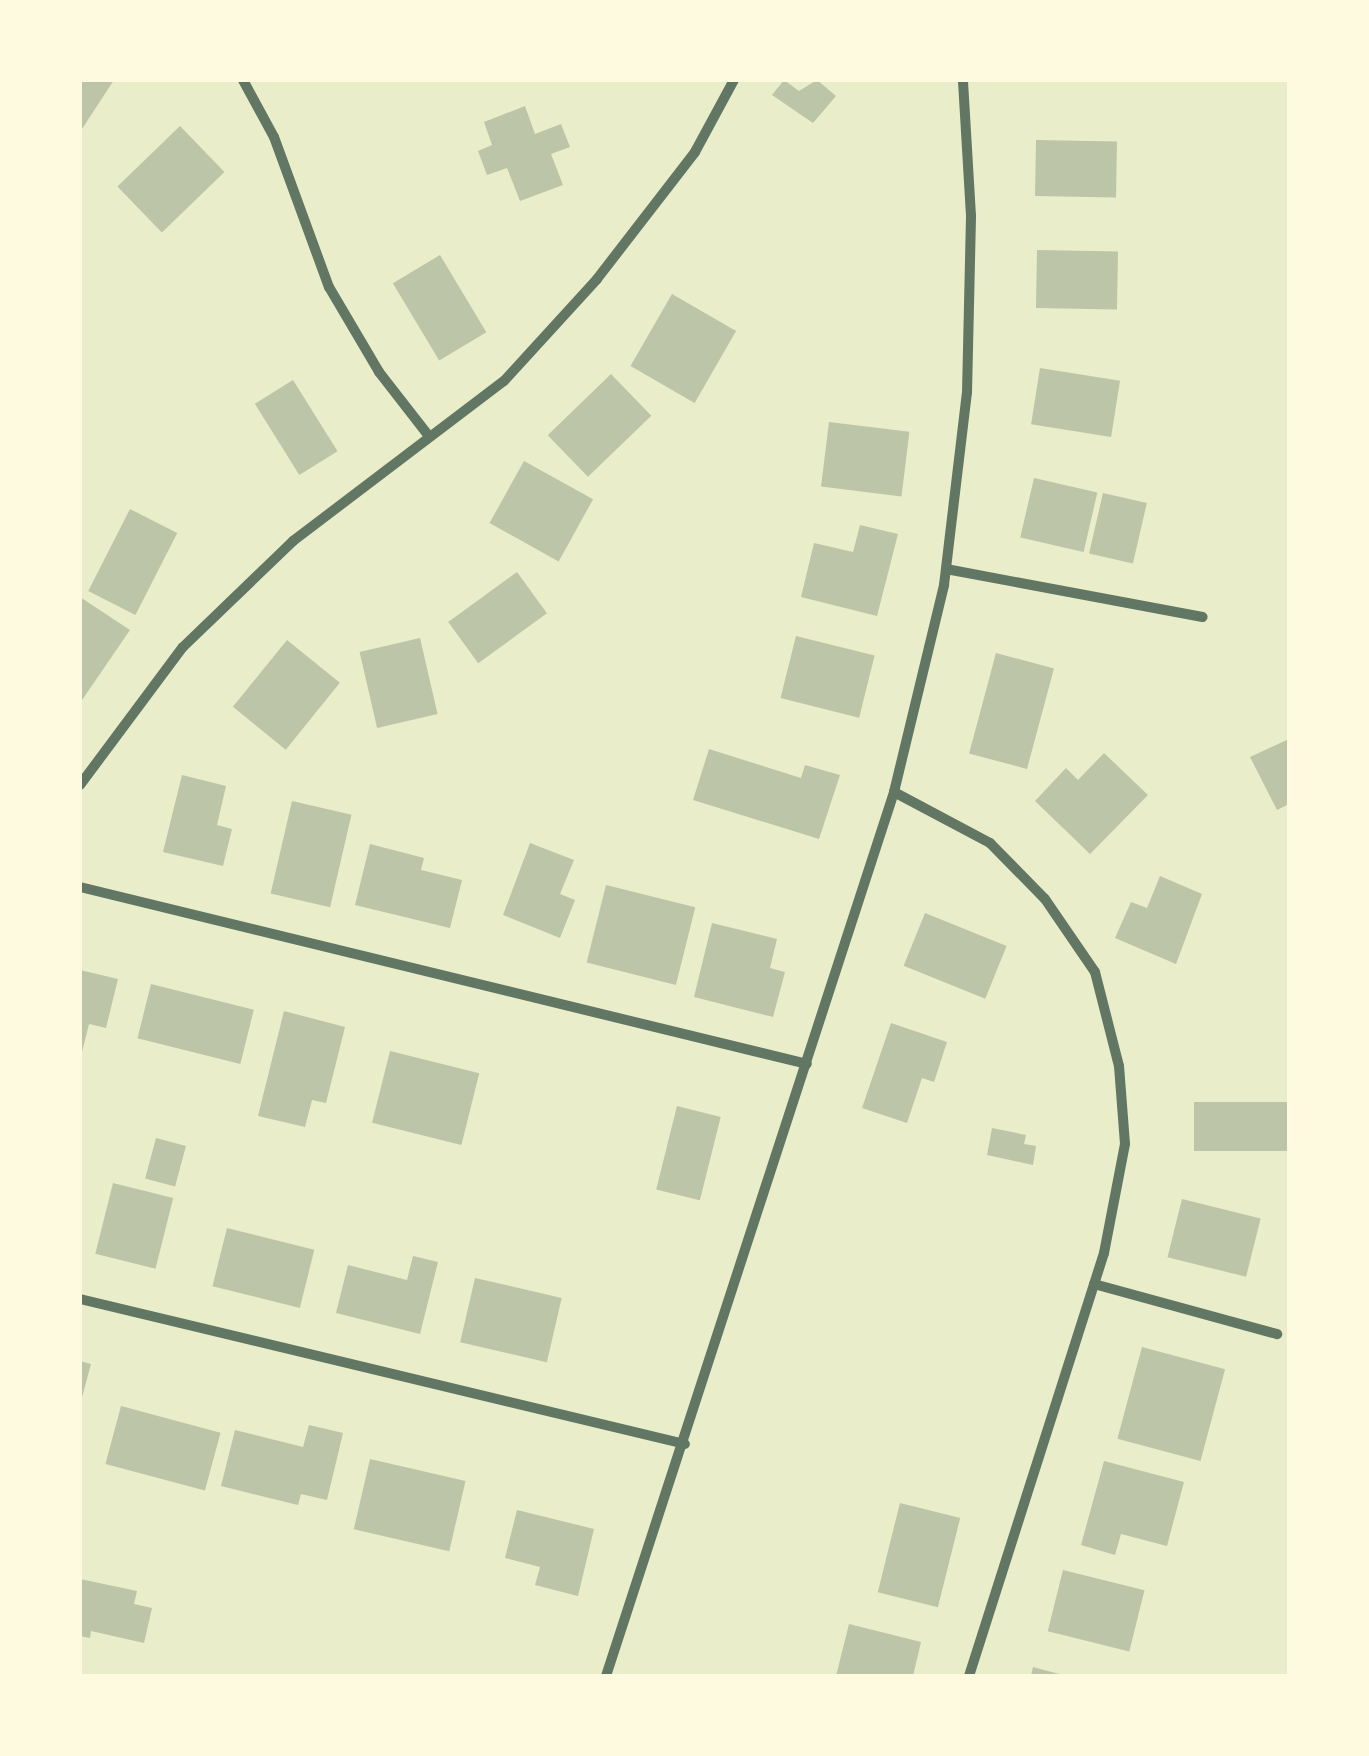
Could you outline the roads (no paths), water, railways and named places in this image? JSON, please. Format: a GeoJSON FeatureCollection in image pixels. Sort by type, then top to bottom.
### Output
{"type":"FeatureCollection","features":[{"type":"Feature","properties":{"kind":"street"},"geometry":{"type":"LineString","coordinates":[[244,80],[274,137],[329,288],[379,372],[428,435]]}},
{"type":"Feature","properties":{"kind":"street"},"geometry":{"type":"LineString","coordinates":[[80,785],[184,647],[293,540],[504,381],[597,279],[695,152],[734,80]]}},
{"type":"Feature","properties":{"kind":"street"},"geometry":{"type":"LineString","coordinates":[[606,1676],[685,1444],[894,792],[946,569],[967,392],[971,216],[962,80]]}},
{"type":"Feature","properties":{"kind":"street"},"geometry":{"type":"LineString","coordinates":[[946,569],[1203,617]]}},
{"type":"Feature","properties":{"kind":"street"},"geometry":{"type":"LineString","coordinates":[[894,792],[990,844],[1045,900],[1095,972],[1119,1066],[1126,1144],[1094,1284],[969,1676]]}},
{"type":"Feature","properties":{"kind":"street"},"geometry":{"type":"LineString","coordinates":[[80,887],[806,1064]]}},
{"type":"Feature","properties":{"kind":"street"},"geometry":{"type":"LineString","coordinates":[[1094,1284],[1278,1334]]}},
{"type":"Feature","properties":{"kind":"street"},"geometry":{"type":"LineString","coordinates":[[80,1299],[685,1444]]}}]}
